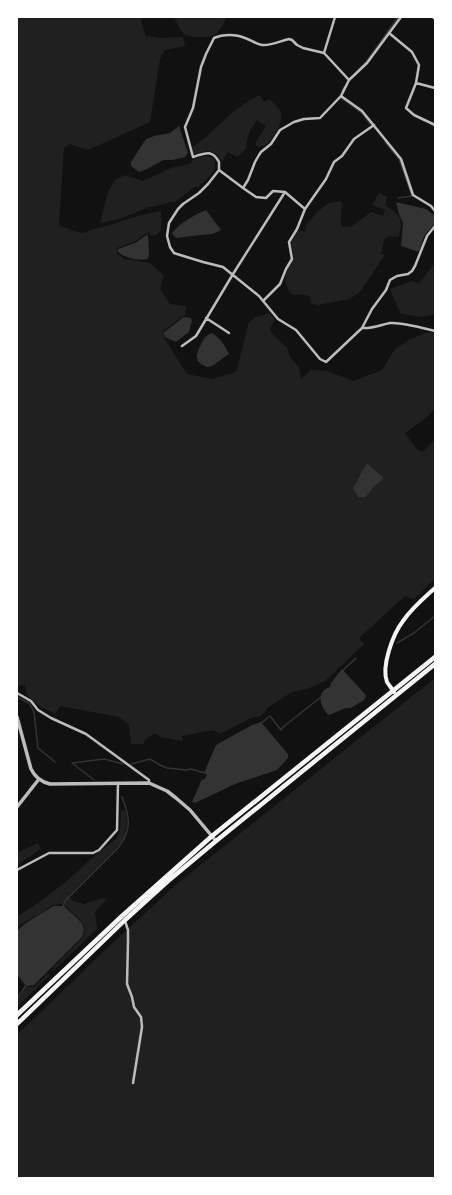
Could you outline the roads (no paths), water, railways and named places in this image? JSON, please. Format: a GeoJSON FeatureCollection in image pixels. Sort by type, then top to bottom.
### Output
{"type":"FeatureCollection","features":[{"type":"Feature","properties":{"kind":"highway"},"geometry":{"type":"LineString","coordinates":[[17,1015],[122,916],[212,836],[435,657]]}},
{"type":"Feature","properties":{"kind":"highway"},"geometry":{"type":"LineString","coordinates":[[17,1024],[125,920],[168,882],[216,841],[435,664]]}},
{"type":"Feature","properties":{"kind":"main road"},"geometry":{"type":"LineString","coordinates":[[397,696],[387,682],[386,672],[389,652],[397,630],[402,622],[413,608],[435,588]]}},
{"type":"Feature","properties":{"kind":"street"},"geometry":{"type":"LineString","coordinates":[[324,53],[335,17]]}},
{"type":"Feature","properties":{"kind":"street"},"geometry":{"type":"LineString","coordinates":[[243,188],[259,155],[271,144],[280,130],[294,122],[320,118],[341,97],[349,80],[367,63],[400,17]]}},
{"type":"Feature","properties":{"kind":"street"},"geometry":{"type":"LineString","coordinates":[[389,33],[412,52],[419,65],[416,82],[406,108],[414,115],[435,125]]}},
{"type":"Feature","properties":{"kind":"street"},"geometry":{"type":"LineString","coordinates":[[349,80],[324,53],[303,48],[289,39],[264,46],[241,36],[226,35],[214,38],[201,67],[195,102],[185,127],[193,157],[207,152],[213,154],[219,162],[219,170],[208,184],[178,209],[169,223],[167,236],[168,242],[174,253],[223,267],[233,274],[259,296],[278,319],[296,330],[323,362],[326,362],[362,328],[372,309],[386,290],[390,280],[397,276],[408,274],[412,271],[427,236],[435,226]]}},
{"type":"Feature","properties":{"kind":"street"},"geometry":{"type":"LineString","coordinates":[[416,82],[435,88]]}},
{"type":"Feature","properties":{"kind":"street"},"geometry":{"type":"LineString","coordinates":[[341,97],[362,110],[401,159],[413,195],[431,206],[435,211]]}},
{"type":"Feature","properties":{"kind":"street"},"geometry":{"type":"LineString","coordinates":[[263,301],[280,284],[292,259],[289,242],[297,229],[305,208],[326,179],[334,162],[342,156],[354,139],[374,125]]}},
{"type":"Feature","properties":{"kind":"street"},"geometry":{"type":"LineString","coordinates":[[219,170],[256,197],[266,198],[274,191],[285,192],[305,208]]}},
{"type":"Feature","properties":{"kind":"street"},"geometry":{"type":"LineString","coordinates":[[182,346],[196,336],[285,192]]}},
{"type":"Feature","properties":{"kind":"street"},"geometry":{"type":"LineString","coordinates":[[206,318],[229,333]]}},
{"type":"Feature","properties":{"kind":"street"},"geometry":{"type":"LineString","coordinates":[[362,328],[370,329],[390,323],[397,323],[435,331]]}},
{"type":"Feature","properties":{"kind":"street"},"geometry":{"type":"LineString","coordinates":[[17,693],[31,701],[38,710],[51,718],[86,734],[149,780],[150,783]]}},
{"type":"Feature","properties":{"kind":"street"},"geometry":{"type":"LineString","coordinates":[[17,716],[31,768],[38,779],[50,784],[150,783],[167,791],[190,810],[216,841]]}},
{"type":"Feature","properties":{"kind":"street"},"geometry":{"type":"LineString","coordinates":[[17,807],[38,779]]}},
{"type":"Feature","properties":{"kind":"street"},"geometry":{"type":"LineString","coordinates":[[17,870],[49,853],[93,853],[99,850],[117,830],[118,783]]}},
{"type":"Feature","properties":{"kind":"street"},"geometry":{"type":"LineString","coordinates":[[125,920],[128,930],[127,984],[134,1007],[141,1017],[142,1027],[133,1083]]}},
{"type":"Feature","properties":{"kind":"waterway"},"geometry":{"type":"LineString","coordinates":[[360,68],[366,62],[398,17]]}},
{"type":"Feature","properties":{"kind":"waterway"},"geometry":{"type":"LineString","coordinates":[[342,91],[344,87]]}},
{"type":"Feature","properties":{"kind":"waterway"},"geometry":{"type":"LineString","coordinates":[[341,98],[363,114],[370,124]]}},
{"type":"Feature","properties":{"kind":"waterway"},"geometry":{"type":"LineString","coordinates":[[385,142],[399,159],[412,196],[398,198]]}},
{"type":"Feature","properties":{"kind":"waterway"},"geometry":{"type":"LineString","coordinates":[[397,643],[414,633],[435,616]]}},
{"type":"Feature","properties":{"kind":"waterway"},"geometry":{"type":"LineString","coordinates":[[343,671],[356,658]]}},
{"type":"Feature","properties":{"kind":"waterway"},"geometry":{"type":"LineString","coordinates":[[17,697],[29,703],[34,712],[38,748],[55,762]]}},
{"type":"Feature","properties":{"kind":"waterway"},"geometry":{"type":"LineString","coordinates":[[260,724],[270,716],[281,730],[321,697]]}},
{"type":"Feature","properties":{"kind":"waterway"},"geometry":{"type":"LineString","coordinates":[[72,763],[104,759],[123,764]]}},
{"type":"Feature","properties":{"kind":"waterway"},"geometry":{"type":"LineString","coordinates":[[131,764],[150,759],[167,768],[186,770],[191,769],[205,773]]}},
{"type":"Feature","properties":{"kind":"waterway"},"geometry":{"type":"LineString","coordinates":[[72,763],[94,780]]}},
{"type":"Feature","properties":{"kind":"waterway"},"geometry":{"type":"LineString","coordinates":[[63,906],[65,901],[118,848],[123,841],[128,829],[128,817],[122,797]]}},
{"type":"Feature","properties":{"kind":"waterway"},"geometry":{"type":"LineString","coordinates":[[17,999],[26,985]]}}]}
